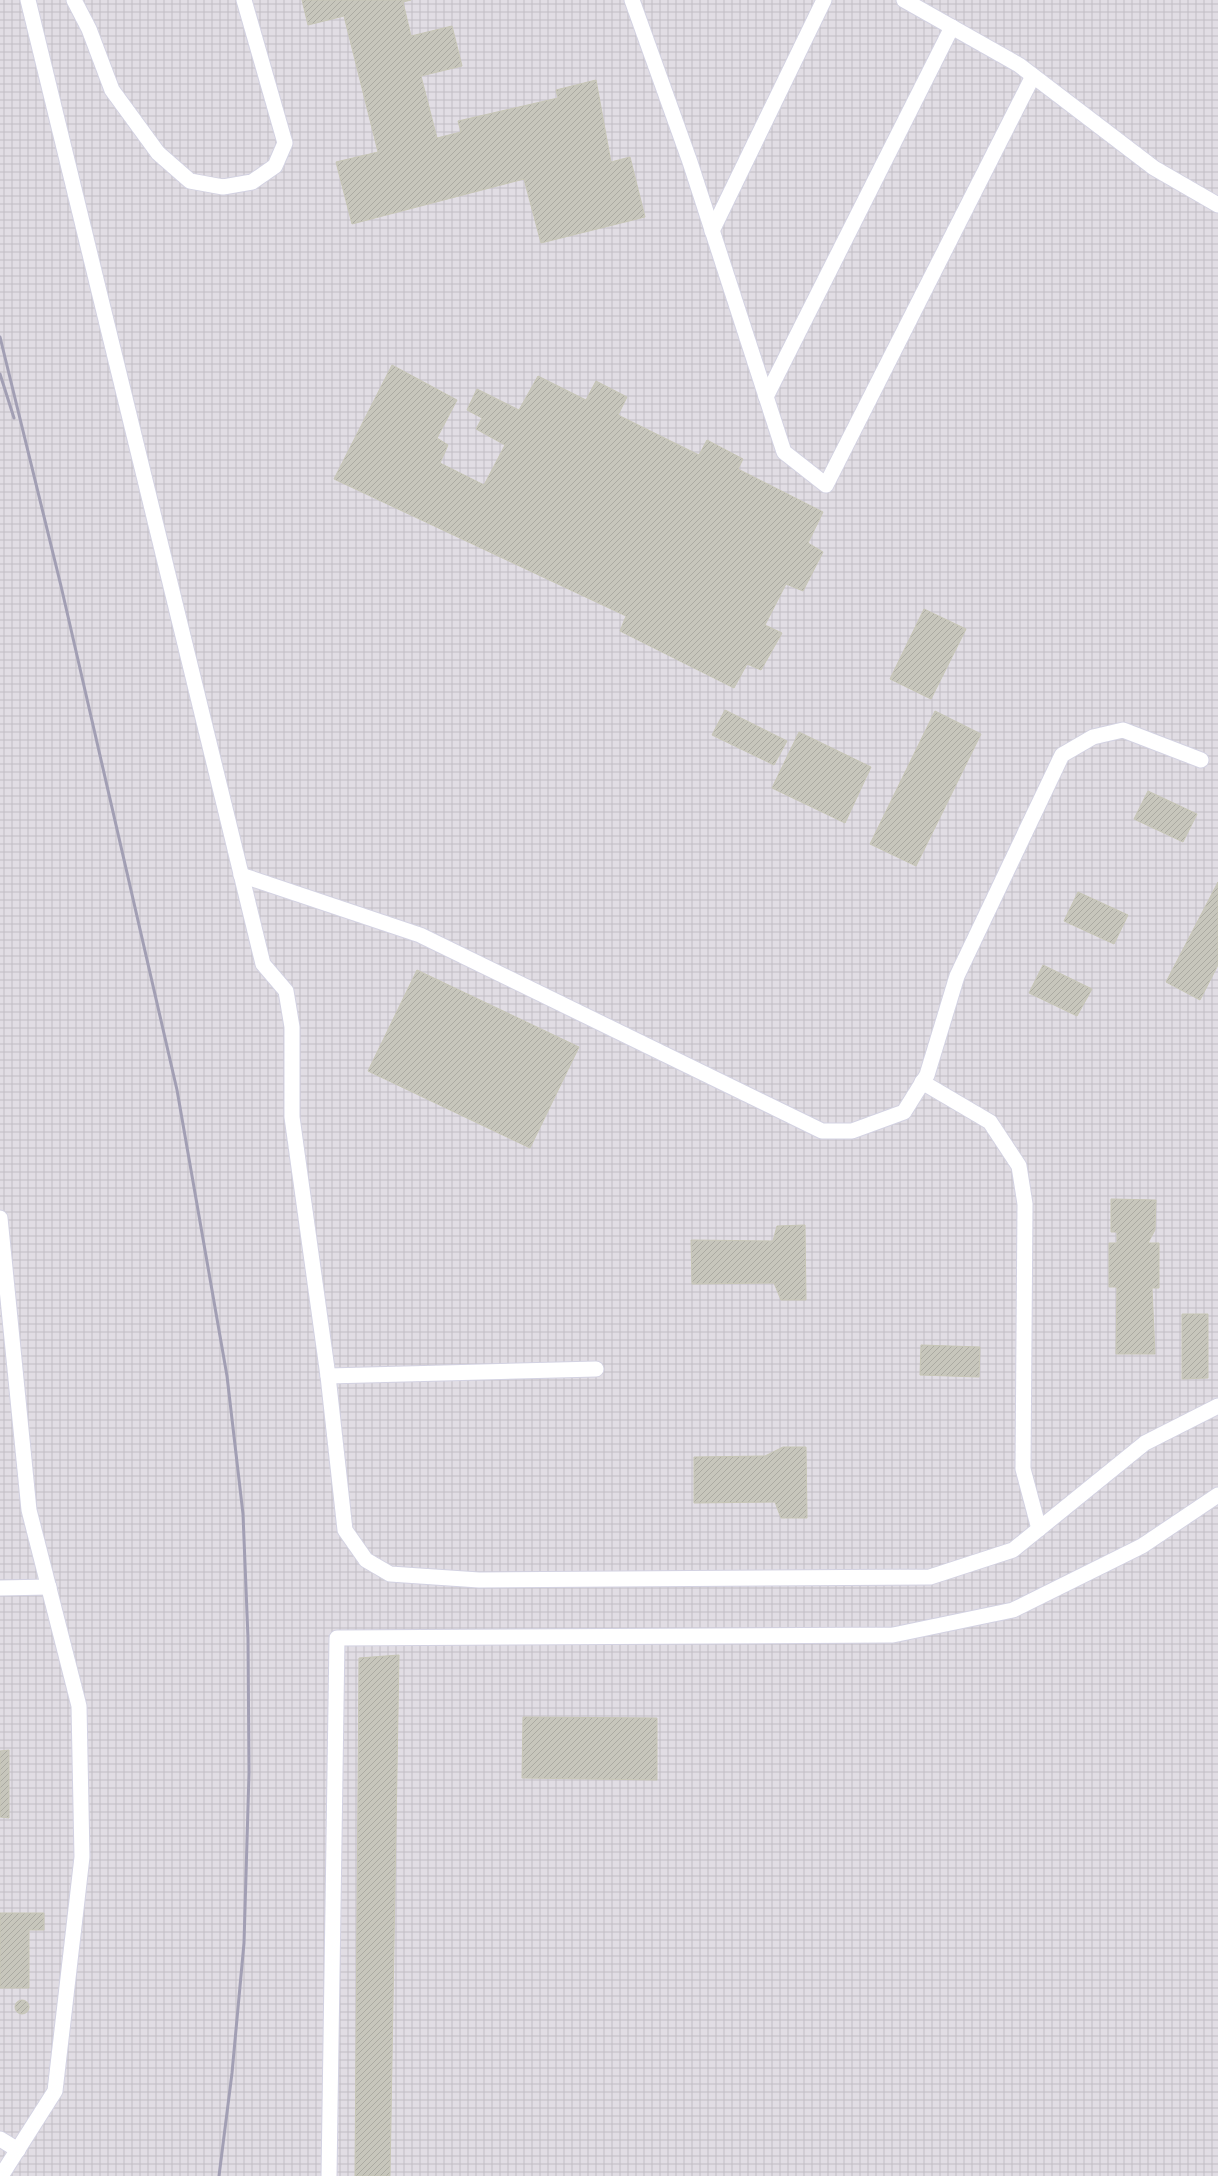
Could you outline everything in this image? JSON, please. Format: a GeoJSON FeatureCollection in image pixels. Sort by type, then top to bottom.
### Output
{"type":"FeatureCollection","features":[{"type":"Feature","properties":{"kind":"lane"},"geometry":{"type":"LineString","coordinates":[[28,0],[263,964],[286,991],[292,1027],[292,1117],[328,1376],[345,1530],[366,1560],[390,1574],[479,1580],[930,1577],[1013,1550],[1146,1443],[1218,1406]]}},
{"type":"Feature","properties":{"kind":"lane"},"geometry":{"type":"LineString","coordinates":[[74,0],[89,29],[112,90],[158,153],[190,181],[223,187],[252,182],[275,166],[285,143],[244,0]]}},
{"type":"Feature","properties":{"kind":"lane"},"geometry":{"type":"LineString","coordinates":[[632,0],[690,162],[784,452],[826,485],[1033,76]]}},
{"type":"Feature","properties":{"kind":"lane"},"geometry":{"type":"LineString","coordinates":[[712,231],[824,0]]}},
{"type":"Feature","properties":{"kind":"lane"},"geometry":{"type":"LineString","coordinates":[[904,0],[1019,65],[1154,168],[1218,204]]}},
{"type":"Feature","properties":{"kind":"lane"},"geometry":{"type":"LineString","coordinates":[[766,397],[952,27]]}},
{"type":"Feature","properties":{"kind":"lane"},"geometry":{"type":"LineString","coordinates":[[241,875],[420,935],[822,1131],[852,1131],[904,1112],[927,1074],[956,976],[1062,755],[1093,736],[1123,730],[1201,760]]}},
{"type":"Feature","properties":{"kind":"lane"},"geometry":{"type":"LineString","coordinates":[[922,1082],[990,1122],[1019,1166],[1025,1204],[1023,1469],[1039,1529]]}},
{"type":"Feature","properties":{"kind":"lane"},"geometry":{"type":"LineString","coordinates":[[0,1218],[3,1270],[29,1510],[79,1706],[82,1857],[55,2091],[1,2176]]}},
{"type":"Feature","properties":{"kind":"lane"},"geometry":{"type":"LineString","coordinates":[[328,1376],[596,1369]]}},
{"type":"Feature","properties":{"kind":"lane"},"geometry":{"type":"LineString","coordinates":[[329,2176],[337,1638],[893,1635],[1014,1610],[1142,1546],[1218,1495]]}},
{"type":"Feature","properties":{"kind":"lane"},"geometry":{"type":"LineString","coordinates":[[0,1588],[49,1588]]}},
{"type":"Feature","properties":{"kind":"lane"},"geometry":{"type":"LineString","coordinates":[[0,2139],[18,2150]]}},
{"type":"Feature","properties":{"kind":"shaded area"},"geometry":{"type":"Polygon","coordinates":[[[0,0],[1218,0],[1218,2176],[0,2176],[0,0]]]}},
{"type":"Feature","properties":{"kind":"building"},"geometry":{"type":"Polygon","coordinates":[[[302,0],[411,0],[403,2],[411,36],[452,26],[462,66],[421,76],[437,138],[461,132],[458,121],[558,98],[556,90],[596,80],[611,162],[630,157],[645,217],[541,243],[524,179],[352,224],[336,162],[378,152],[344,16],[308,25],[302,0]]]}},
{"type":"Feature","properties":{"kind":"building"},"geometry":{"type":"Polygon","coordinates":[[[392,365],[457,400],[437,438],[448,445],[440,463],[484,485],[505,445],[476,429],[482,418],[467,410],[477,389],[519,410],[538,376],[586,400],[596,381],[627,397],[618,415],[699,455],[707,440],[743,459],[738,469],[823,512],[808,543],[823,552],[803,591],[786,584],[765,625],[782,633],[761,670],[747,664],[734,688],[620,631],[626,616],[334,479],[392,365]]]}},
{"type":"Feature","properties":{"kind":"building"},"geometry":{"type":"Polygon","coordinates":[[[924,609],[966,629],[931,699],[890,679],[924,609]]]}},
{"type":"Feature","properties":{"kind":"building"},"geometry":{"type":"Polygon","coordinates":[[[725,710],[787,741],[774,765],[712,735],[725,710]]]}},
{"type":"Feature","properties":{"kind":"building"},"geometry":{"type":"Polygon","coordinates":[[[935,711],[981,734],[916,866],[870,844],[935,711]]]}},
{"type":"Feature","properties":{"kind":"building"},"geometry":{"type":"Polygon","coordinates":[[[799,732],[871,767],[845,823],[772,788],[799,732]]]}},
{"type":"Feature","properties":{"kind":"building"},"geometry":{"type":"Polygon","coordinates":[[[1148,791],[1197,814],[1183,842],[1134,819],[1148,791]]]}},
{"type":"Feature","properties":{"kind":"building"},"geometry":{"type":"Polygon","coordinates":[[[1218,882],[1218,965],[1200,1000],[1166,982],[1218,882]]]}},
{"type":"Feature","properties":{"kind":"building"},"geometry":{"type":"Polygon","coordinates":[[[1078,892],[1128,915],[1114,944],[1064,921],[1078,892]]]}},
{"type":"Feature","properties":{"kind":"building"},"geometry":{"type":"Polygon","coordinates":[[[1043,965],[1092,989],[1077,1016],[1029,993],[1043,965]]]}},
{"type":"Feature","properties":{"kind":"building"},"geometry":{"type":"Polygon","coordinates":[[[417,970],[579,1047],[530,1148],[368,1071],[417,970]]]}},
{"type":"Feature","properties":{"kind":"building"},"geometry":{"type":"Polygon","coordinates":[[[1111,1199],[1156,1200],[1155,1230],[1148,1243],[1159,1243],[1159,1288],[1152,1288],[1155,1354],[1116,1354],[1117,1287],[1109,1287],[1109,1243],[1117,1243],[1117,1232],[1111,1232],[1111,1199]]]}},
{"type":"Feature","properties":{"kind":"building"},"geometry":{"type":"Polygon","coordinates":[[[805,1225],[806,1300],[781,1300],[774,1283],[692,1284],[691,1240],[773,1241],[777,1226],[805,1225]]]}},
{"type":"Feature","properties":{"kind":"building"},"geometry":{"type":"Polygon","coordinates":[[[1182,1314],[1208,1314],[1208,1378],[1182,1379],[1182,1314]]]}},
{"type":"Feature","properties":{"kind":"building"},"geometry":{"type":"Polygon","coordinates":[[[921,1345],[980,1347],[979,1377],[920,1375],[921,1345]]]}},
{"type":"Feature","properties":{"kind":"building"},"geometry":{"type":"Polygon","coordinates":[[[783,1447],[806,1447],[807,1518],[781,1518],[775,1502],[694,1503],[694,1457],[765,1456],[783,1447]]]}},
{"type":"Feature","properties":{"kind":"building"},"geometry":{"type":"Polygon","coordinates":[[[399,1655],[390,2176],[355,2176],[359,1658],[399,1655]]]}},
{"type":"Feature","properties":{"kind":"building"},"geometry":{"type":"Polygon","coordinates":[[[523,1717],[657,1718],[657,1780],[522,1778],[523,1717]]]}},
{"type":"Feature","properties":{"kind":"building"},"geometry":{"type":"Polygon","coordinates":[[[9,1750],[9,1818],[0,1817],[0,1751],[9,1750]]]}},
{"type":"Feature","properties":{"kind":"building"},"geometry":{"type":"Polygon","coordinates":[[[0,1913],[44,1913],[44,1930],[29,1930],[29,1988],[0,1988],[0,1913]]]}},
{"type":"Feature","properties":{"kind":"building"},"geometry":{"type":"Polygon","coordinates":[[[19,2000],[25,2000],[29,2004],[29,2010],[25,2014],[19,2014],[15,2010],[15,2004],[19,2000]]]}},
{"type":"Feature","properties":{"kind":"railway"},"geometry":{"type":"LineString","coordinates":[[0,337],[61,586],[177,1090],[227,1376],[243,1514],[248,1638],[249,1773],[244,1943],[232,2073],[219,2176]]}},
{"type":"Feature","properties":{"kind":"railway"},"geometry":{"type":"LineString","coordinates":[[0,374],[14,418]]}}]}
